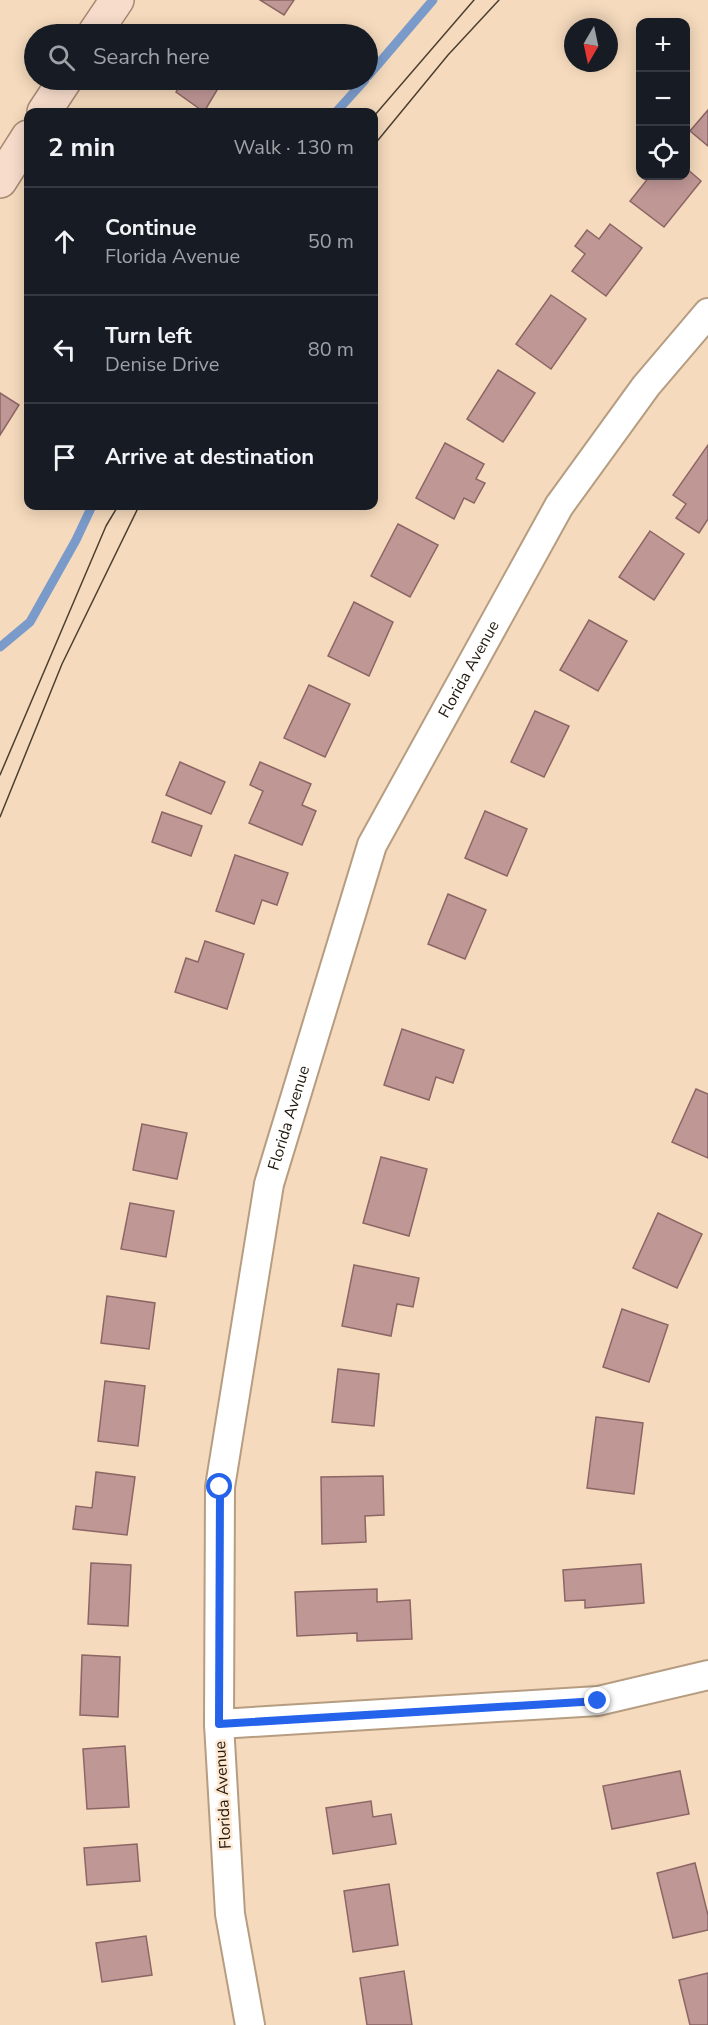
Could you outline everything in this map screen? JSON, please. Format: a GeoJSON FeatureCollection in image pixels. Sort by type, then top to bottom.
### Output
{"type":"FeatureCollection","features":[{"type":"Feature","properties":{"kind":"main road"},"geometry":{"type":"LineString","coordinates":[[101,24],[117,0]]}},
{"type":"Feature","properties":{"kind":"main road"},"geometry":{"type":"LineString","coordinates":[[47,108],[59,90]]}},
{"type":"Feature","properties":{"kind":"main road"},"geometry":{"type":"LineString","coordinates":[[0,181],[24,143]]}},
{"type":"Feature","properties":{"kind":"street","name":"Florida Avenue"},"geometry":{"type":"LineString","coordinates":[[250,2025],[230,1914],[219,1724],[220,1487],[269,1184],[372,845],[559,506],[646,387],[708,313]]}},
{"type":"Feature","properties":{"kind":"street"},"geometry":{"type":"LineString","coordinates":[[219,1724],[598,1701],[708,1675]]}},
{"type":"Feature","properties":{"kind":"building"},"geometry":{"type":"Polygon","coordinates":[[[260,0],[294,0],[284,15],[260,0]]]}},
{"type":"Feature","properties":{"kind":"building"},"geometry":{"type":"Polygon","coordinates":[[[177,90],[217,90],[206,108],[198,108],[176,92],[177,90]]]}},
{"type":"Feature","properties":{"kind":"building"},"geometry":{"type":"Polygon","coordinates":[[[708,110],[708,146],[690,131],[708,110]]]}},
{"type":"Feature","properties":{"kind":"building"},"geometry":{"type":"Polygon","coordinates":[[[690,171],[701,181],[664,227],[630,201],[647,180],[690,180],[690,171]]]}},
{"type":"Feature","properties":{"kind":"building"},"geometry":{"type":"Polygon","coordinates":[[[610,224],[642,248],[606,296],[572,271],[585,254],[575,246],[587,230],[599,239],[610,224]]]}},
{"type":"Feature","properties":{"kind":"building"},"geometry":{"type":"Polygon","coordinates":[[[551,295],[586,319],[551,369],[516,344],[551,295]]]}},
{"type":"Feature","properties":{"kind":"building"},"geometry":{"type":"Polygon","coordinates":[[[498,370],[535,393],[503,442],[467,419],[498,370]]]}},
{"type":"Feature","properties":{"kind":"building"},"geometry":{"type":"Polygon","coordinates":[[[0,393],[19,405],[0,435],[0,393]]]}},
{"type":"Feature","properties":{"kind":"building"},"geometry":{"type":"Polygon","coordinates":[[[445,443],[484,464],[476,479],[485,483],[474,503],[464,498],[454,519],[416,498],[445,443]]]}},
{"type":"Feature","properties":{"kind":"building"},"geometry":{"type":"Polygon","coordinates":[[[708,445],[708,519],[699,533],[676,518],[686,504],[673,495],[708,445]]]}},
{"type":"Feature","properties":{"kind":"building"},"geometry":{"type":"Polygon","coordinates":[[[398,524],[438,545],[410,597],[371,576],[398,524]]]}},
{"type":"Feature","properties":{"kind":"building"},"geometry":{"type":"Polygon","coordinates":[[[650,531],[684,554],[654,600],[619,577],[650,531]]]}},
{"type":"Feature","properties":{"kind":"building"},"geometry":{"type":"Polygon","coordinates":[[[354,602],[393,622],[369,676],[328,656],[354,602]]]}},
{"type":"Feature","properties":{"kind":"building"},"geometry":{"type":"Polygon","coordinates":[[[589,620],[627,641],[598,691],[560,670],[589,620]]]}},
{"type":"Feature","properties":{"kind":"building"},"geometry":{"type":"Polygon","coordinates":[[[309,685],[350,704],[325,757],[284,738],[309,685]]]}},
{"type":"Feature","properties":{"kind":"building"},"geometry":{"type":"Polygon","coordinates":[[[535,711],[569,726],[544,777],[511,762],[535,711]]]}},
{"type":"Feature","properties":{"kind":"building"},"geometry":{"type":"Polygon","coordinates":[[[180,762],[225,782],[211,814],[166,795],[180,762]]]}},
{"type":"Feature","properties":{"kind":"building"},"geometry":{"type":"Polygon","coordinates":[[[260,762],[311,784],[302,805],[316,811],[302,845],[249,823],[263,791],[250,785],[260,762]]]}},
{"type":"Feature","properties":{"kind":"building"},"geometry":{"type":"Polygon","coordinates":[[[485,811],[527,829],[507,876],[465,858],[485,811]]]}},
{"type":"Feature","properties":{"kind":"building"},"geometry":{"type":"Polygon","coordinates":[[[162,812],[202,826],[191,856],[152,842],[162,812]]]}},
{"type":"Feature","properties":{"kind":"building"},"geometry":{"type":"Polygon","coordinates":[[[235,855],[288,873],[277,905],[262,900],[254,924],[216,911],[235,855]]]}},
{"type":"Feature","properties":{"kind":"building"},"geometry":{"type":"Polygon","coordinates":[[[448,894],[486,910],[465,959],[428,944],[448,894]]]}},
{"type":"Feature","properties":{"kind":"building"},"geometry":{"type":"Polygon","coordinates":[[[205,941],[244,954],[227,1009],[175,992],[186,958],[198,962],[205,941]]]}},
{"type":"Feature","properties":{"kind":"building"},"geometry":{"type":"Polygon","coordinates":[[[402,1029],[464,1050],[453,1083],[436,1077],[429,1100],[384,1085],[402,1029]]]}},
{"type":"Feature","properties":{"kind":"building"},"geometry":{"type":"Polygon","coordinates":[[[696,1089],[708,1094],[708,1158],[672,1142],[696,1089]]]}},
{"type":"Feature","properties":{"kind":"building"},"geometry":{"type":"Polygon","coordinates":[[[142,1124],[187,1133],[177,1179],[133,1170],[142,1124]]]}},
{"type":"Feature","properties":{"kind":"building"},"geometry":{"type":"Polygon","coordinates":[[[381,1157],[427,1169],[409,1236],[363,1223],[381,1157]]]}},
{"type":"Feature","properties":{"kind":"building"},"geometry":{"type":"Polygon","coordinates":[[[130,1203],[174,1211],[166,1257],[121,1249],[130,1203]]]}},
{"type":"Feature","properties":{"kind":"building"},"geometry":{"type":"Polygon","coordinates":[[[658,1213],[702,1234],[677,1288],[633,1268],[658,1213]]]}},
{"type":"Feature","properties":{"kind":"building"},"geometry":{"type":"Polygon","coordinates":[[[354,1265],[419,1278],[413,1307],[397,1304],[391,1336],[342,1326],[354,1265]]]}},
{"type":"Feature","properties":{"kind":"building"},"geometry":{"type":"Polygon","coordinates":[[[107,1296],[155,1303],[149,1349],[101,1343],[107,1296]]]}},
{"type":"Feature","properties":{"kind":"building"},"geometry":{"type":"Polygon","coordinates":[[[622,1309],[668,1325],[649,1382],[603,1367],[622,1309]]]}},
{"type":"Feature","properties":{"kind":"building"},"geometry":{"type":"Polygon","coordinates":[[[338,1369],[379,1374],[374,1426],[332,1422],[338,1369]]]}},
{"type":"Feature","properties":{"kind":"building"},"geometry":{"type":"Polygon","coordinates":[[[105,1381],[145,1386],[138,1446],[98,1441],[105,1381]]]}},
{"type":"Feature","properties":{"kind":"building"},"geometry":{"type":"Polygon","coordinates":[[[596,1417],[643,1423],[634,1494],[587,1488],[596,1417]]]}},
{"type":"Feature","properties":{"kind":"building"},"geometry":{"type":"Polygon","coordinates":[[[96,1472],[135,1477],[127,1535],[73,1529],[76,1506],[92,1508],[96,1472]]]}},
{"type":"Feature","properties":{"kind":"building"},"geometry":{"type":"Polygon","coordinates":[[[383,1476],[384,1515],[365,1516],[366,1542],[322,1544],[321,1477],[383,1476]]]}},
{"type":"Feature","properties":{"kind":"building"},"geometry":{"type":"Polygon","coordinates":[[[91,1563],[131,1565],[128,1626],[88,1624],[91,1563]]]}},
{"type":"Feature","properties":{"kind":"building"},"geometry":{"type":"Polygon","coordinates":[[[641,1564],[644,1603],[585,1608],[585,1600],[565,1601],[563,1570],[641,1564]]]}},
{"type":"Feature","properties":{"kind":"building"},"geometry":{"type":"Polygon","coordinates":[[[377,1589],[377,1602],[410,1600],[412,1639],[357,1641],[357,1633],[297,1636],[295,1592],[377,1589]]]}},
{"type":"Feature","properties":{"kind":"building"},"geometry":{"type":"Polygon","coordinates":[[[82,1655],[120,1657],[118,1717],[80,1715],[82,1655]]]}},
{"type":"Feature","properties":{"kind":"building"},"geometry":{"type":"Polygon","coordinates":[[[125,1746],[129,1807],[87,1809],[83,1749],[125,1746]]]}},
{"type":"Feature","properties":{"kind":"building"},"geometry":{"type":"Polygon","coordinates":[[[680,1771],[689,1814],[612,1829],[603,1786],[680,1771]]]}},
{"type":"Feature","properties":{"kind":"building"},"geometry":{"type":"Polygon","coordinates":[[[371,1801],[373,1817],[391,1814],[396,1844],[333,1854],[326,1808],[371,1801]]]}},
{"type":"Feature","properties":{"kind":"building"},"geometry":{"type":"Polygon","coordinates":[[[137,1844],[140,1881],[87,1885],[84,1848],[137,1844]]]}},
{"type":"Feature","properties":{"kind":"building"},"geometry":{"type":"Polygon","coordinates":[[[695,1863],[708,1915],[708,1930],[673,1938],[657,1873],[695,1863]]]}},
{"type":"Feature","properties":{"kind":"building"},"geometry":{"type":"Polygon","coordinates":[[[389,1884],[398,1945],[353,1952],[344,1891],[389,1884]]]}},
{"type":"Feature","properties":{"kind":"building"},"geometry":{"type":"Polygon","coordinates":[[[146,1936],[152,1975],[102,1982],[96,1943],[146,1936]]]}},
{"type":"Feature","properties":{"kind":"building"},"geometry":{"type":"Polygon","coordinates":[[[404,1971],[412,2025],[367,2025],[360,1978],[404,1971]]]}},
{"type":"Feature","properties":{"kind":"building"},"geometry":{"type":"Polygon","coordinates":[[[708,1973],[708,2025],[690,2025],[679,1980],[708,1973]]]}},
{"type":"Feature","properties":{"kind":"waterway"},"geometry":{"type":"LineString","coordinates":[[378,64],[433,0]]}},
{"type":"Feature","properties":{"kind":"waterway"},"geometry":{"type":"LineString","coordinates":[[340,108],[356,90]]}},
{"type":"Feature","properties":{"kind":"waterway"},"geometry":{"type":"LineString","coordinates":[[0,647],[30,622],[90,510]]}},
{"type":"Feature","properties":{"kind":"tram line"},"geometry":{"type":"LineString","coordinates":[[378,111],[474,0]]}},
{"type":"Feature","properties":{"kind":"tram line"},"geometry":{"type":"LineString","coordinates":[[378,140],[448,55],[499,0]]}},
{"type":"Feature","properties":{"kind":"tram line"},"geometry":{"type":"LineString","coordinates":[[0,775],[106,526],[116,510]]}},
{"type":"Feature","properties":{"kind":"tram line"},"geometry":{"type":"LineString","coordinates":[[0,817],[62,664],[137,510]]}},
{"type":"Feature","properties":{"kind":"route"},"geometry":{"type":"LineString","coordinates":[[220,1487],[219,1724],[598,1701]]}}]}
